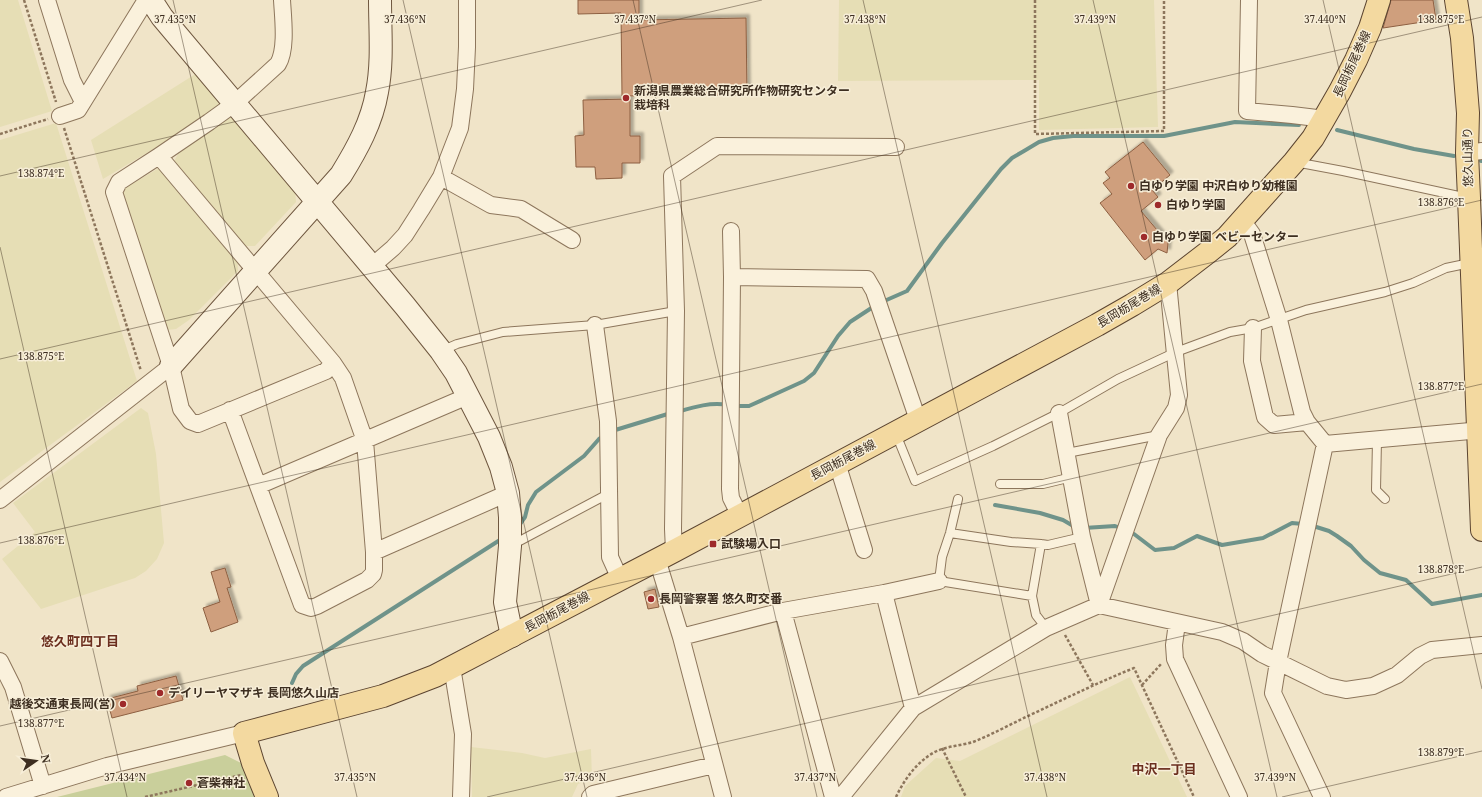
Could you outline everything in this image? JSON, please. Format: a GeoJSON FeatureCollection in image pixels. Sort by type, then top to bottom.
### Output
{"type":"FeatureCollection","features":[{"type":"Feature","properties":{"kind":"main road","name":"長岡栃尾巻線"},"geometry":{"type":"LineString","coordinates":[[244,733],[383,696],[435,676],[740,516],[1103,322],[1132,306],[1168,283],[1222,241],[1294,162],[1313,138],[1356,60],[1370,28],[1379,0]]}},
{"type":"Feature","properties":{"kind":"main road","name":"悠久山通り"},"geometry":{"type":"LineString","coordinates":[[1456,0],[1462,38],[1468,112],[1475,152],[1469,198],[1476,223],[1471,263],[1480,430],[1482,530]]}},
{"type":"Feature","properties":{"kind":"main road"},"geometry":{"type":"LineString","coordinates":[[244,733],[267,797]]}},
{"type":"Feature","properties":{"kind":"street"},"geometry":{"type":"LineString","coordinates":[[47,0],[72,80],[83,102]]}},
{"type":"Feature","properties":{"kind":"street"},"geometry":{"type":"LineString","coordinates":[[60,116],[78,110],[146,0]]}},
{"type":"Feature","properties":{"kind":"street"},"geometry":{"type":"LineString","coordinates":[[151,0],[162,16],[234,104],[441,351],[456,373],[489,437],[508,493],[510,546],[505,602],[512,636]]}},
{"type":"Feature","properties":{"kind":"street"},"geometry":{"type":"LineString","coordinates":[[282,0],[282,58],[278,64],[234,104],[119,182],[114,192],[171,366],[181,409],[190,421],[198,424],[326,371],[333,363]]}},
{"type":"Feature","properties":{"kind":"street"},"geometry":{"type":"LineString","coordinates":[[0,500],[171,366],[316,201],[341,175],[362,139],[372,113],[377,92],[380,72],[380,0]]}},
{"type":"Feature","properties":{"kind":"street"},"geometry":{"type":"LineString","coordinates":[[371,267],[393,248],[405,235],[440,177],[460,128],[466,82],[467,0]]}},
{"type":"Feature","properties":{"kind":"street"},"geometry":{"type":"LineString","coordinates":[[1248,0],[1246,111],[1324,119]]}},
{"type":"Feature","properties":{"kind":"street"},"geometry":{"type":"LineString","coordinates":[[723,797],[681,637],[666,555],[673,530],[676,311],[672,176],[717,146],[896,147]]}},
{"type":"Feature","properties":{"kind":"street"},"geometry":{"type":"LineString","coordinates":[[159,156],[333,363],[343,378],[365,441],[374,552],[374,570],[373,574],[367,580],[317,606],[311,608],[302,605],[230,410]]}},
{"type":"Feature","properties":{"kind":"street"},"geometry":{"type":"LineString","coordinates":[[440,177],[490,205],[521,209],[572,240]]}},
{"type":"Feature","properties":{"kind":"street"},"geometry":{"type":"LineString","coordinates":[[1242,220],[1252,234],[1279,320],[1302,412],[1307,422],[1325,444]]}},
{"type":"Feature","properties":{"kind":"street"},"geometry":{"type":"LineString","coordinates":[[731,231],[730,489],[731,498],[740,516]]}},
{"type":"Feature","properties":{"kind":"street"},"geometry":{"type":"LineString","coordinates":[[732,277],[867,279],[874,291],[918,420]]}},
{"type":"Feature","properties":{"kind":"street"},"geometry":{"type":"LineString","coordinates":[[1099,605],[1159,435],[1176,408],[1179,395],[1176,352],[1168,283]]}},
{"type":"Feature","properties":{"kind":"street"},"geometry":{"type":"LineString","coordinates":[[595,325],[608,421],[610,557],[620,579]]}},
{"type":"Feature","properties":{"kind":"street"},"geometry":{"type":"LineString","coordinates":[[1253,328],[1252,361],[1265,417],[1274,425],[1307,422]]}},
{"type":"Feature","properties":{"kind":"street"},"geometry":{"type":"LineString","coordinates":[[258,486],[468,396]]}},
{"type":"Feature","properties":{"kind":"street"},"geometry":{"type":"LineString","coordinates":[[1059,413],[1072,477],[1082,538],[1099,605]]}},
{"type":"Feature","properties":{"kind":"street"},"geometry":{"type":"LineString","coordinates":[[1325,444],[1480,430]]}},
{"type":"Feature","properties":{"kind":"street"},"geometry":{"type":"LineString","coordinates":[[1322,797],[1273,693],[1278,662],[1325,444]]}},
{"type":"Feature","properties":{"kind":"street"},"geometry":{"type":"LineString","coordinates":[[837,463],[864,550]]}},
{"type":"Feature","properties":{"kind":"street"},"geometry":{"type":"LineString","coordinates":[[374,552],[508,493]]}},
{"type":"Feature","properties":{"kind":"street"},"geometry":{"type":"LineString","coordinates":[[681,637],[783,611],[884,593],[939,581]]}},
{"type":"Feature","properties":{"kind":"street"},"geometry":{"type":"LineString","coordinates":[[884,593],[913,708]]}},
{"type":"Feature","properties":{"kind":"street"},"geometry":{"type":"LineString","coordinates":[[841,797],[913,708],[1052,625],[1099,605],[1222,632],[1243,641],[1262,654],[1327,686],[1346,690],[1373,686],[1397,675],[1420,656],[1432,650],[1482,645]]}},
{"type":"Feature","properties":{"kind":"street"},"geometry":{"type":"LineString","coordinates":[[783,611],[833,797]]}},
{"type":"Feature","properties":{"kind":"street"},"geometry":{"type":"LineString","coordinates":[[1176,623],[1174,645],[1175,660],[1239,797]]}},
{"type":"Feature","properties":{"kind":"street"},"geometry":{"type":"LineString","coordinates":[[0,661],[13,687],[43,786]]}},
{"type":"Feature","properties":{"kind":"street"},"geometry":{"type":"LineString","coordinates":[[452,667],[463,734],[461,797]]}},
{"type":"Feature","properties":{"kind":"street"},"geometry":{"type":"LineString","coordinates":[[6,797],[107,766],[244,733]]}},
{"type":"Feature","properties":{"kind":"street"},"geometry":{"type":"LineString","coordinates":[[590,797],[593,794],[714,765]]}},
{"type":"Feature","properties":{"kind":"lane"},"geometry":{"type":"LineString","coordinates":[[1294,162],[1469,198]]}},
{"type":"Feature","properties":{"kind":"lane"},"geometry":{"type":"LineString","coordinates":[[895,432],[915,481],[993,446],[1059,413],[1118,379],[1176,352],[1230,332],[1253,328],[1306,310],[1385,292],[1413,283],[1446,268],[1471,263]]}},
{"type":"Feature","properties":{"kind":"lane"},"geometry":{"type":"LineString","coordinates":[[441,351],[457,344],[503,332],[595,325],[676,311]]}},
{"type":"Feature","properties":{"kind":"lane"},"geometry":{"type":"LineString","coordinates":[[1067,453],[1159,435]]}},
{"type":"Feature","properties":{"kind":"lane"},"geometry":{"type":"LineString","coordinates":[[1377,440],[1376,490],[1385,499]]}},
{"type":"Feature","properties":{"kind":"lane"},"geometry":{"type":"LineString","coordinates":[[1000,484],[1043,484],[1072,477]]}},
{"type":"Feature","properties":{"kind":"lane"},"geometry":{"type":"LineString","coordinates":[[510,546],[608,494]]}},
{"type":"Feature","properties":{"kind":"lane"},"geometry":{"type":"LineString","coordinates":[[958,498],[950,533],[942,557],[939,581],[1032,596]]}},
{"type":"Feature","properties":{"kind":"lane"},"geometry":{"type":"LineString","coordinates":[[950,533],[1011,542],[1048,545],[1082,538]]}},
{"type":"Feature","properties":{"kind":"lane"},"geometry":{"type":"LineString","coordinates":[[1041,544],[1032,596],[1036,615],[1052,625]]}},
{"type":"Feature","properties":{"kind":"path"},"geometry":{"type":"LineString","coordinates":[[24,0],[146,387]]}},
{"type":"Feature","properties":{"kind":"path"},"geometry":{"type":"LineString","coordinates":[[1035,0],[1035,134],[1164,131],[1164,0]]}},
{"type":"Feature","properties":{"kind":"path"},"geometry":{"type":"LineString","coordinates":[[0,134],[60,116]]}},
{"type":"Feature","properties":{"kind":"path"},"geometry":{"type":"LineString","coordinates":[[1052,625],[1093,685]]}},
{"type":"Feature","properties":{"kind":"path"},"geometry":{"type":"LineString","coordinates":[[1142,685],[1162,664],[1174,645]]}},
{"type":"Feature","properties":{"kind":"path"},"geometry":{"type":"LineString","coordinates":[[896,797],[904,782],[919,764],[932,753],[942,748],[974,742],[1093,685],[1134,668],[1194,797]]}},
{"type":"Feature","properties":{"kind":"path"},"geometry":{"type":"LineString","coordinates":[[942,748],[966,797]]}},
{"type":"Feature","properties":{"kind":"path"},"geometry":{"type":"LineString","coordinates":[[145,797],[257,771]]}},
{"type":"Feature","properties":{"kind":"shaded area"},"geometry":{"type":"Polygon","coordinates":[[[0,0],[18,0],[52,111],[0,127],[0,0]]]}},
{"type":"Feature","properties":{"kind":"shaded area"},"geometry":{"type":"Polygon","coordinates":[[[839,0],[1154,0],[1158,127],[1039,130],[1039,80],[838,81],[839,0]]]}},
{"type":"Feature","properties":{"kind":"shaded area"},"geometry":{"type":"Polygon","coordinates":[[[197,73],[218,96],[219,106],[199,122],[103,179],[91,140],[197,73]]]}},
{"type":"Feature","properties":{"kind":"shaded area"},"geometry":{"type":"Polygon","coordinates":[[[229,116],[236,117],[295,190],[296,202],[255,246],[245,246],[173,163],[179,152],[229,116]]]}},
{"type":"Feature","properties":{"kind":"shaded area"},"geometry":{"type":"Polygon","coordinates":[[[56,123],[137,381],[0,482],[0,140],[56,123]]]}},
{"type":"Feature","properties":{"kind":"shaded area"},"geometry":{"type":"Polygon","coordinates":[[[159,168],[237,257],[238,271],[189,320],[176,329],[167,330],[123,196],[125,188],[159,168]]]}},
{"type":"Feature","properties":{"kind":"shaded area"},"geometry":{"type":"Polygon","coordinates":[[[141,408],[148,413],[156,454],[164,543],[157,559],[146,571],[135,578],[41,609],[2,559],[35,532],[13,503],[141,408]]]}},
{"type":"Feature","properties":{"kind":"shaded area"},"geometry":{"type":"Polygon","coordinates":[[[1130,677],[1187,797],[901,797],[905,786],[936,758],[960,761],[1130,677]]]}},
{"type":"Feature","properties":{"kind":"shaded area"},"geometry":{"type":"Polygon","coordinates":[[[471,747],[522,753],[545,758],[591,749],[592,779],[578,784],[572,797],[472,797],[471,747]]]}},
{"type":"Feature","properties":{"kind":"green space","name":"蒼柴神社"},"geometry":{"type":"Polygon","coordinates":[[[225,755],[251,768],[261,797],[57,797],[225,755]]]}},
{"type":"Feature","properties":{"kind":"building","name":"新潟県農業総合研究所作物研究センター 栽培科"},"geometry":{"type":"Polygon","coordinates":[[[578,0],[639,0],[639,20],[746,18],[747,95],[622,96],[621,13],[578,14],[578,0]]]}},
{"type":"Feature","properties":{"kind":"building"},"geometry":{"type":"Polygon","coordinates":[[[1391,0],[1433,0],[1436,20],[1383,28],[1391,0]]]}},
{"type":"Feature","properties":{"kind":"building"},"geometry":{"type":"Polygon","coordinates":[[[630,99],[630,136],[640,136],[640,163],[622,163],[622,178],[596,179],[595,167],[576,167],[575,136],[584,135],[583,100],[630,99]]]}},
{"type":"Feature","properties":{"kind":"building","name":"白ゆり学園 中沢白ゆり幼稚園"},"geometry":{"type":"Polygon","coordinates":[[[1143,142],[1170,175],[1152,190],[1158,197],[1141,211],[1168,243],[1167,253],[1158,249],[1145,260],[1100,203],[1112,194],[1103,183],[1110,178],[1105,172],[1143,142]]]}},
{"type":"Feature","properties":{"kind":"building"},"geometry":{"type":"Polygon","coordinates":[[[225,568],[231,587],[227,588],[238,622],[211,632],[203,608],[220,602],[211,572],[225,568]]]}},
{"type":"Feature","properties":{"kind":"building","name":"長岡警察署 悠久町交番"},"geometry":{"type":"Polygon","coordinates":[[[655,589],[659,607],[648,609],[644,592],[655,589]]]}},
{"type":"Feature","properties":{"kind":"building","name":"デイリーヤマザキ 長岡悠久山店"},"geometry":{"type":"Polygon","coordinates":[[[176,676],[183,700],[112,718],[107,699],[138,691],[137,686],[176,676]]]}},
{"type":"Feature","properties":{"kind":"waterway"},"geometry":{"type":"LineString","coordinates":[[882,302],[907,291],[942,243],[1001,169],[1012,158],[1039,142],[1053,138],[1073,136],[1164,136],[1235,122],[1299,125]]}},
{"type":"Feature","properties":{"kind":"waterway"},"geometry":{"type":"LineString","coordinates":[[1337,130],[1414,149],[1454,156]]}},
{"type":"Feature","properties":{"kind":"waterway"},"geometry":{"type":"LineString","coordinates":[[734,406],[749,406],[804,381],[814,373],[838,336],[850,322],[876,305]]}},
{"type":"Feature","properties":{"kind":"waterway"},"geometry":{"type":"LineString","coordinates":[[677,412],[708,405],[728,405]]}},
{"type":"Feature","properties":{"kind":"waterway"},"geometry":{"type":"LineString","coordinates":[[612,431],[671,413]]}},
{"type":"Feature","properties":{"kind":"waterway"},"geometry":{"type":"LineString","coordinates":[[518,527],[525,517],[528,505],[536,492],[584,456],[599,439],[605,435]]}},
{"type":"Feature","properties":{"kind":"waterway"},"geometry":{"type":"LineString","coordinates":[[995,505],[1040,513],[1063,520],[1075,527]]}},
{"type":"Feature","properties":{"kind":"waterway"},"geometry":{"type":"LineString","coordinates":[[1129,532],[1134,534],[1155,550],[1174,548],[1197,536],[1222,545],[1263,538],[1292,523],[1303,524]]}},
{"type":"Feature","properties":{"kind":"waterway"},"geometry":{"type":"LineString","coordinates":[[1310,525],[1329,531],[1337,536],[1351,546],[1364,560],[1380,573],[1406,580],[1432,604],[1482,595]]}},
{"type":"Feature","properties":{"kind":"waterway"},"geometry":{"type":"LineString","coordinates":[[1084,528],[1115,526],[1123,529]]}},
{"type":"Feature","properties":{"kind":"waterway"},"geometry":{"type":"LineString","coordinates":[[292,683],[296,674],[303,666],[503,538]]}},
{"type":"Feature","properties":{"kind":"place","name":"新潟県農業総合研究所作物研究センター 栽培科"},"geometry":{"type":"Point","coordinates":[626,98]}},
{"type":"Feature","properties":{"kind":"place","name":"白ゆり学園 中沢白ゆり幼稚園"},"geometry":{"type":"Point","coordinates":[1131,186]}},
{"type":"Feature","properties":{"kind":"place","name":"白ゆり学園"},"geometry":{"type":"Point","coordinates":[1158,205]}},
{"type":"Feature","properties":{"kind":"place","name":"白ゆり学園 ベビーセンター"},"geometry":{"type":"Point","coordinates":[1144,237]}},
{"type":"Feature","properties":{"kind":"place","name":"試験場入口"},"geometry":{"type":"Point","coordinates":[713,544]}},
{"type":"Feature","properties":{"kind":"place","name":"長岡警察署 悠久町交番"},"geometry":{"type":"Point","coordinates":[651,599]}},
{"type":"Feature","properties":{"kind":"place","name":"デイリーヤマザキ 長岡悠久山店"},"geometry":{"type":"Point","coordinates":[160,693]}},
{"type":"Feature","properties":{"kind":"place","name":"越後交通東長岡(営)"},"geometry":{"type":"Point","coordinates":[123,704]}},
{"type":"Feature","properties":{"kind":"place","name":"蒼柴神社"},"geometry":{"type":"Point","coordinates":[189,783]}},
{"type":"Feature","properties":{"kind":"district","name":"悠久町四丁目"},"geometry":{"type":"Point","coordinates":[80,641]}},
{"type":"Feature","properties":{"kind":"district","name":"中沢一丁目"},"geometry":{"type":"Point","coordinates":[1164,769]}}]}
